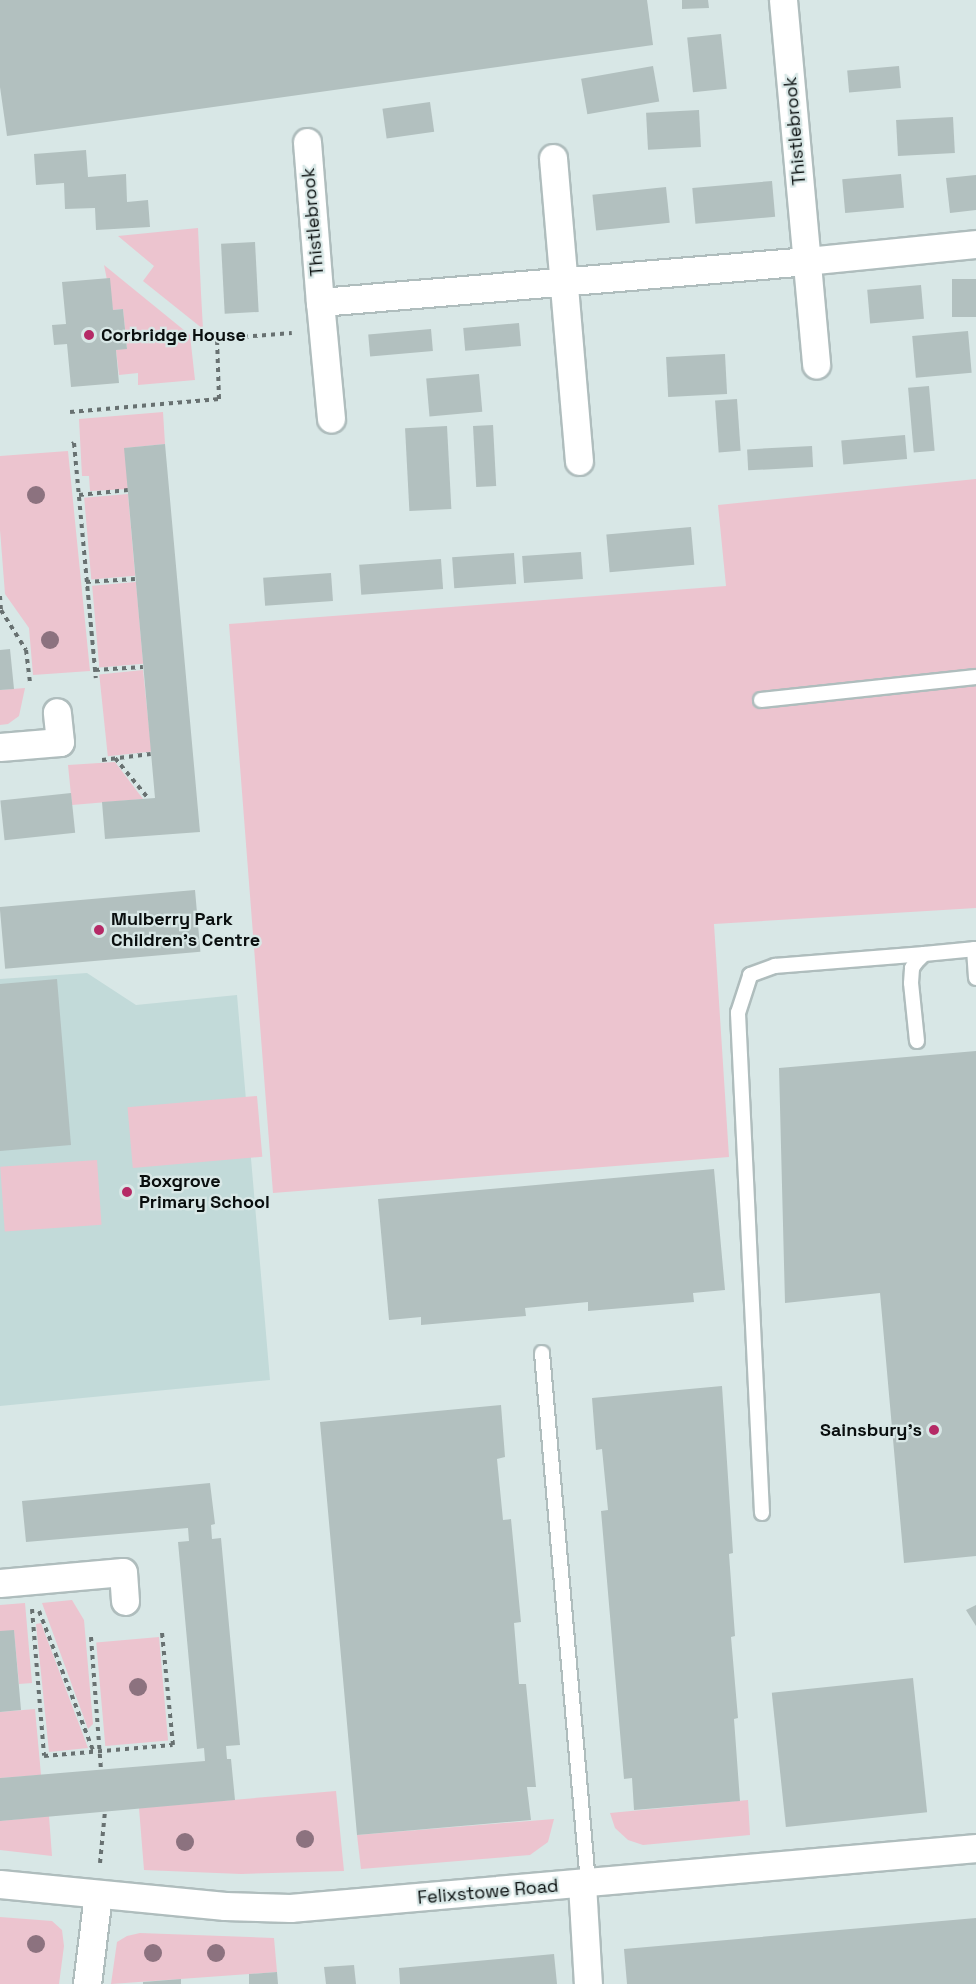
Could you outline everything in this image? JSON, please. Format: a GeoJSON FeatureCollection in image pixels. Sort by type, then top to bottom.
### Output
{"type":"FeatureCollection","features":[{"type":"Feature","properties":{"kind":"street","name":"Thistlebrook"},"geometry":{"type":"LineString","coordinates":[[783,0],[816,365]]}},
{"type":"Feature","properties":{"kind":"street","name":"Thistlebrook"},"geometry":{"type":"LineString","coordinates":[[307,142],[331,418]]}},
{"type":"Feature","properties":{"kind":"street"},"geometry":{"type":"LineString","coordinates":[[553,158],[579,461]]}},
{"type":"Feature","properties":{"kind":"street","name":"Thistlebrook"},"geometry":{"type":"LineString","coordinates":[[320,302],[806,261],[976,244]]}},
{"type":"Feature","properties":{"kind":"street"},"geometry":{"type":"LineString","coordinates":[[0,747],[60,742],[57,712]]}},
{"type":"Feature","properties":{"kind":"street"},"geometry":{"type":"LineString","coordinates":[[1,1577],[123,1572],[125,1601]]}},
{"type":"Feature","properties":{"kind":"street","name":"Felixstowe Road"},"geometry":{"type":"LineString","coordinates":[[0,1884],[225,1906],[290,1908],[976,1848]]}},
{"type":"Feature","properties":{"kind":"street"},"geometry":{"type":"LineString","coordinates":[[585,1884],[588,1984]]}},
{"type":"Feature","properties":{"kind":"street"},"geometry":{"type":"LineString","coordinates":[[87,1984],[98,1895]]}},
{"type":"Feature","properties":{"kind":"lane"},"geometry":{"type":"LineString","coordinates":[[761,700],[976,677]]}},
{"type":"Feature","properties":{"kind":"lane"},"geometry":{"type":"LineString","coordinates":[[762,1513],[738,1013],[750,975],[775,966],[975,949],[976,978]]}},
{"type":"Feature","properties":{"kind":"lane"},"geometry":{"type":"LineString","coordinates":[[917,1041],[912,968],[924,954]]}},
{"type":"Feature","properties":{"kind":"lane"},"geometry":{"type":"LineString","coordinates":[[542,1353],[585,1884]]}},
{"type":"Feature","properties":{"kind":"path"},"geometry":{"type":"LineString","coordinates":[[70,412],[219,399],[217,339],[322,330]]}},
{"type":"Feature","properties":{"kind":"path"},"geometry":{"type":"LineString","coordinates":[[72,444],[96,678]]}},
{"type":"Feature","properties":{"kind":"path"},"geometry":{"type":"LineString","coordinates":[[79,495],[128,490]]}},
{"type":"Feature","properties":{"kind":"path"},"geometry":{"type":"LineString","coordinates":[[86,582],[135,579]]}},
{"type":"Feature","properties":{"kind":"path"},"geometry":{"type":"LineString","coordinates":[[0,596],[1,610],[26,650],[30,684]]}},
{"type":"Feature","properties":{"kind":"path"},"geometry":{"type":"LineString","coordinates":[[95,670],[143,667]]}},
{"type":"Feature","properties":{"kind":"path"},"geometry":{"type":"LineString","coordinates":[[102,760],[151,754]]}},
{"type":"Feature","properties":{"kind":"path"},"geometry":{"type":"LineString","coordinates":[[115,758],[148,798]]}},
{"type":"Feature","properties":{"kind":"path"},"geometry":{"type":"LineString","coordinates":[[94,1753],[34,1605],[44,1756],[94,1753],[173,1745],[162,1632]]}},
{"type":"Feature","properties":{"kind":"path"},"geometry":{"type":"LineString","coordinates":[[91,1637],[101,1769]]}},
{"type":"Feature","properties":{"kind":"path"},"geometry":{"type":"LineString","coordinates":[[100,1867],[105,1811]]}},
{"type":"Feature","properties":{"kind":"shaded area"},"geometry":{"type":"Polygon","coordinates":[[[198,228],[203,329],[143,281],[154,266],[118,236],[198,228]]]}},
{"type":"Feature","properties":{"kind":"shaded area"},"geometry":{"type":"Polygon","coordinates":[[[104,265],[190,335],[195,380],[138,385],[138,373],[119,375],[116,350],[127,348],[123,309],[113,310],[104,265]]]}},
{"type":"Feature","properties":{"kind":"shaded area"},"geometry":{"type":"Polygon","coordinates":[[[163,412],[165,444],[125,448],[128,489],[90,491],[89,476],[82,476],[79,419],[163,412]]]}},
{"type":"Feature","properties":{"kind":"shaded area"},"geometry":{"type":"Polygon","coordinates":[[[68,451],[90,671],[33,675],[29,628],[5,594],[0,530],[0,456],[68,451]]]}},
{"type":"Feature","properties":{"kind":"shaded area"},"geometry":{"type":"Polygon","coordinates":[[[976,479],[976,908],[714,924],[729,1157],[273,1193],[229,624],[726,586],[718,505],[976,479]]]}},
{"type":"Feature","properties":{"kind":"shaded area"},"geometry":{"type":"Polygon","coordinates":[[[128,494],[135,576],[91,580],[84,498],[128,494]]]}},
{"type":"Feature","properties":{"kind":"shaded area"},"geometry":{"type":"Polygon","coordinates":[[[136,582],[143,664],[99,668],[92,586],[136,582]]]}},
{"type":"Feature","properties":{"kind":"shaded area"},"geometry":{"type":"Polygon","coordinates":[[[143,670],[152,752],[108,756],[99,675],[143,670]]]}},
{"type":"Feature","properties":{"kind":"shaded area"},"geometry":{"type":"Polygon","coordinates":[[[25,688],[19,716],[8,724],[0,725],[0,690],[25,688]]]}},
{"type":"Feature","properties":{"kind":"shaded area"},"geometry":{"type":"Polygon","coordinates":[[[115,762],[143,799],[72,805],[68,765],[115,762]]]}},
{"type":"Feature","properties":{"kind":"shaded area","name":"Boxgrove Primary School"},"geometry":{"type":"Polygon","coordinates":[[[87,973],[136,1005],[237,995],[270,1380],[0,1406],[0,979],[87,973]]]}},
{"type":"Feature","properties":{"kind":"shaded area"},"geometry":{"type":"Polygon","coordinates":[[[257,1096],[262,1157],[133,1168],[127,1107],[257,1096]]]}},
{"type":"Feature","properties":{"kind":"shaded area"},"geometry":{"type":"Polygon","coordinates":[[[97,1160],[102,1225],[5,1232],[0,1167],[97,1160]]]}},
{"type":"Feature","properties":{"kind":"shaded area"},"geometry":{"type":"Polygon","coordinates":[[[72,1600],[84,1620],[93,1724],[88,1729],[42,1603],[72,1600]]]}},
{"type":"Feature","properties":{"kind":"shaded area"},"geometry":{"type":"Polygon","coordinates":[[[25,1603],[32,1683],[19,1684],[14,1631],[0,1631],[0,1605],[25,1603]]]}},
{"type":"Feature","properties":{"kind":"shaded area"},"geometry":{"type":"Polygon","coordinates":[[[41,1623],[88,1748],[49,1752],[36,1624],[41,1623]]]}},
{"type":"Feature","properties":{"kind":"shaded area"},"geometry":{"type":"Polygon","coordinates":[[[159,1637],[168,1741],[105,1746],[96,1642],[159,1637]]]}},
{"type":"Feature","properties":{"kind":"shaded area"},"geometry":{"type":"Polygon","coordinates":[[[35,1709],[41,1775],[0,1778],[0,1712],[35,1709]]]}},
{"type":"Feature","properties":{"kind":"shaded area"},"geometry":{"type":"Polygon","coordinates":[[[336,1791],[344,1871],[241,1874],[144,1870],[139,1808],[336,1791]]]}},
{"type":"Feature","properties":{"kind":"shaded area"},"geometry":{"type":"Polygon","coordinates":[[[748,1800],[750,1835],[643,1845],[628,1840],[615,1828],[610,1813],[748,1800]]]}},
{"type":"Feature","properties":{"kind":"shaded area"},"geometry":{"type":"Polygon","coordinates":[[[49,1816],[52,1856],[0,1850],[0,1821],[49,1816]]]}},
{"type":"Feature","properties":{"kind":"shaded area"},"geometry":{"type":"Polygon","coordinates":[[[554,1819],[548,1842],[530,1855],[361,1869],[357,1835],[554,1819]]]}},
{"type":"Feature","properties":{"kind":"shaded area"},"geometry":{"type":"Polygon","coordinates":[[[0,1917],[52,1921],[62,1930],[64,1946],[59,1984],[0,1984],[0,1917]]]}},
{"type":"Feature","properties":{"kind":"shaded area"},"geometry":{"type":"Polygon","coordinates":[[[140,1933],[274,1938],[277,1972],[111,1984],[117,1942],[127,1936],[140,1933]]]}},
{"type":"Feature","properties":{"kind":"building"},"geometry":{"type":"Polygon","coordinates":[[[0,0],[647,0],[653,45],[7,136],[0,87],[0,0]]]}},
{"type":"Feature","properties":{"kind":"building"},"geometry":{"type":"Polygon","coordinates":[[[682,0],[708,0],[709,8],[682,9],[682,0]]]}},
{"type":"Feature","properties":{"kind":"building"},"geometry":{"type":"Polygon","coordinates":[[[721,34],[727,89],[693,92],[687,38],[721,34]]]}},
{"type":"Feature","properties":{"kind":"building"},"geometry":{"type":"Polygon","coordinates":[[[653,66],[659,101],[587,114],[581,79],[653,66]]]}},
{"type":"Feature","properties":{"kind":"building"},"geometry":{"type":"Polygon","coordinates":[[[899,66],[901,88],[849,92],[847,71],[899,66]]]}},
{"type":"Feature","properties":{"kind":"building"},"geometry":{"type":"Polygon","coordinates":[[[430,102],[434,132],[387,138],[382,109],[430,102]]]}},
{"type":"Feature","properties":{"kind":"building"},"geometry":{"type":"Polygon","coordinates":[[[699,110],[701,147],[648,150],[646,113],[699,110]]]}},
{"type":"Feature","properties":{"kind":"building"},"geometry":{"type":"Polygon","coordinates":[[[953,117],[955,153],[898,156],[896,120],[953,117]]]}},
{"type":"Feature","properties":{"kind":"building"},"geometry":{"type":"Polygon","coordinates":[[[86,150],[88,177],[126,174],[127,202],[148,200],[150,227],[96,230],[95,208],[65,209],[64,183],[36,185],[34,154],[86,150]]]}},
{"type":"Feature","properties":{"kind":"building"},"geometry":{"type":"Polygon","coordinates":[[[901,174],[904,208],[845,213],[842,179],[901,174]]]}},
{"type":"Feature","properties":{"kind":"building"},"geometry":{"type":"Polygon","coordinates":[[[976,175],[976,210],[950,213],[946,178],[976,175]]]}},
{"type":"Feature","properties":{"kind":"building"},"geometry":{"type":"Polygon","coordinates":[[[772,181],[775,217],[695,224],[692,188],[772,181]]]}},
{"type":"Feature","properties":{"kind":"building"},"geometry":{"type":"Polygon","coordinates":[[[666,187],[670,223],[596,231],[592,195],[666,187]]]}},
{"type":"Feature","properties":{"kind":"building"},"geometry":{"type":"Polygon","coordinates":[[[255,242],[259,312],[225,314],[221,244],[255,242]]]}},
{"type":"Feature","properties":{"kind":"building","name":"Corbridge House"},"geometry":{"type":"Polygon","coordinates":[[[110,278],[113,310],[123,309],[127,349],[116,350],[119,383],[71,387],[67,344],[54,345],[52,325],[66,324],[62,282],[110,278]]]}},
{"type":"Feature","properties":{"kind":"building"},"geometry":{"type":"Polygon","coordinates":[[[952,279],[976,279],[976,317],[952,317],[952,279]]]}},
{"type":"Feature","properties":{"kind":"building"},"geometry":{"type":"Polygon","coordinates":[[[921,285],[924,319],[870,324],[867,290],[921,285]]]}},
{"type":"Feature","properties":{"kind":"building"},"geometry":{"type":"Polygon","coordinates":[[[519,323],[521,346],[465,351],[463,328],[519,323]]]}},
{"type":"Feature","properties":{"kind":"building"},"geometry":{"type":"Polygon","coordinates":[[[431,329],[433,351],[370,356],[368,334],[431,329]]]}},
{"type":"Feature","properties":{"kind":"building"},"geometry":{"type":"Polygon","coordinates":[[[968,331],[972,373],[916,378],[912,336],[968,331]]]}},
{"type":"Feature","properties":{"kind":"building"},"geometry":{"type":"Polygon","coordinates":[[[725,354],[727,394],[668,397],[666,357],[725,354]]]}},
{"type":"Feature","properties":{"kind":"building"},"geometry":{"type":"Polygon","coordinates":[[[479,374],[482,412],[430,416],[426,379],[479,374]]]}},
{"type":"Feature","properties":{"kind":"building"},"geometry":{"type":"Polygon","coordinates":[[[929,386],[935,451],[914,453],[908,388],[929,386]]]}},
{"type":"Feature","properties":{"kind":"building"},"geometry":{"type":"Polygon","coordinates":[[[737,399],[741,451],[719,452],[715,401],[737,399]]]}},
{"type":"Feature","properties":{"kind":"building"},"geometry":{"type":"Polygon","coordinates":[[[493,425],[496,486],[476,487],[473,426],[493,425]]]}},
{"type":"Feature","properties":{"kind":"building"},"geometry":{"type":"Polygon","coordinates":[[[447,426],[451,509],[409,511],[405,428],[447,426]]]}},
{"type":"Feature","properties":{"kind":"building"},"geometry":{"type":"Polygon","coordinates":[[[905,435],[907,459],[843,464],[841,441],[905,435]]]}},
{"type":"Feature","properties":{"kind":"building"},"geometry":{"type":"Polygon","coordinates":[[[165,444],[200,832],[105,839],[102,802],[155,798],[124,448],[165,444]]]}},
{"type":"Feature","properties":{"kind":"building"},"geometry":{"type":"Polygon","coordinates":[[[812,446],[813,467],[748,470],[747,449],[812,446]]]}},
{"type":"Feature","properties":{"kind":"building"},"geometry":{"type":"Polygon","coordinates":[[[691,527],[694,565],[610,572],[606,534],[691,527]]]}},
{"type":"Feature","properties":{"kind":"building"},"geometry":{"type":"Polygon","coordinates":[[[581,552],[583,579],[524,583],[522,556],[581,552]]]}},
{"type":"Feature","properties":{"kind":"building"},"geometry":{"type":"Polygon","coordinates":[[[514,553],[516,584],[454,588],[452,557],[514,553]]]}},
{"type":"Feature","properties":{"kind":"building"},"geometry":{"type":"Polygon","coordinates":[[[441,559],[443,589],[361,595],[359,565],[441,559]]]}},
{"type":"Feature","properties":{"kind":"building"},"geometry":{"type":"Polygon","coordinates":[[[331,573],[333,601],[265,606],[263,578],[331,573]]]}},
{"type":"Feature","properties":{"kind":"building"},"geometry":{"type":"Polygon","coordinates":[[[10,649],[14,689],[0,690],[0,650],[10,649]]]}},
{"type":"Feature","properties":{"kind":"building"},"geometry":{"type":"Polygon","coordinates":[[[71,793],[75,833],[5,840],[0,800],[71,793]]]}},
{"type":"Feature","properties":{"kind":"building","name":"Mulberry Park Children's Centre"},"geometry":{"type":"Polygon","coordinates":[[[195,890],[200,952],[5,969],[0,907],[195,890]]]}},
{"type":"Feature","properties":{"kind":"building"},"geometry":{"type":"Polygon","coordinates":[[[57,979],[71,1145],[0,1151],[0,984],[57,979]]]}},
{"type":"Feature","properties":{"kind":"building","name":"Sainsbury's"},"geometry":{"type":"Polygon","coordinates":[[[976,1051],[976,1556],[904,1563],[880,1293],[785,1303],[779,1068],[976,1051]]]}},
{"type":"Feature","properties":{"kind":"building"},"geometry":{"type":"Polygon","coordinates":[[[714,1169],[725,1290],[693,1293],[694,1302],[588,1311],[588,1302],[525,1308],[526,1316],[421,1325],[421,1317],[389,1320],[378,1199],[714,1169]]]}},
{"type":"Feature","properties":{"kind":"building"},"geometry":{"type":"Polygon","coordinates":[[[722,1386],[733,1553],[729,1554],[735,1636],[731,1637],[738,1718],[734,1719],[740,1801],[634,1810],[632,1778],[624,1779],[601,1511],[608,1510],[602,1449],[596,1450],[592,1398],[722,1386]]]}},
{"type":"Feature","properties":{"kind":"building"},"geometry":{"type":"Polygon","coordinates":[[[501,1405],[505,1457],[497,1459],[503,1520],[511,1519],[521,1622],[514,1623],[519,1684],[526,1684],[536,1787],[527,1787],[531,1820],[357,1835],[320,1422],[501,1405]]]}},
{"type":"Feature","properties":{"kind":"building"},"geometry":{"type":"Polygon","coordinates":[[[210,1483],[215,1524],[211,1525],[212,1539],[221,1538],[240,1745],[226,1746],[227,1759],[231,1759],[235,1800],[0,1821],[0,1778],[205,1761],[204,1748],[197,1749],[178,1542],[189,1541],[188,1528],[26,1542],[22,1501],[210,1483]]]}},
{"type":"Feature","properties":{"kind":"building"},"geometry":{"type":"Polygon","coordinates":[[[976,1605],[976,1626],[966,1610],[976,1605]]]}},
{"type":"Feature","properties":{"kind":"building"},"geometry":{"type":"Polygon","coordinates":[[[14,1630],[21,1710],[0,1712],[0,1631],[14,1630]]]}},
{"type":"Feature","properties":{"kind":"building"},"geometry":{"type":"Polygon","coordinates":[[[913,1678],[927,1812],[786,1827],[772,1693],[913,1678]]]}},
{"type":"Feature","properties":{"kind":"building"},"geometry":{"type":"Polygon","coordinates":[[[976,1918],[976,1984],[627,1984],[624,1949],[976,1918]]]}},
{"type":"Feature","properties":{"kind":"building"},"geometry":{"type":"Polygon","coordinates":[[[554,1954],[557,1984],[400,1984],[399,1968],[554,1954]]]}},
{"type":"Feature","properties":{"kind":"building"},"geometry":{"type":"Polygon","coordinates":[[[354,1965],[356,1984],[326,1984],[324,1967],[354,1965]]]}},
{"type":"Feature","properties":{"kind":"building"},"geometry":{"type":"Polygon","coordinates":[[[277,1972],[278,1984],[249,1984],[249,1974],[277,1972]]]}},
{"type":"Feature","properties":{"kind":"building"},"geometry":{"type":"Polygon","coordinates":[[[181,1979],[181,1984],[143,1984],[143,1982],[181,1979]]]}},
{"type":"Feature","properties":{"kind":"place","name":"Corbridge House"},"geometry":{"type":"Point","coordinates":[89,335]}},
{"type":"Feature","properties":{"kind":"place","name":"Mulberry Park Children's Centre"},"geometry":{"type":"Point","coordinates":[99,930]}},
{"type":"Feature","properties":{"kind":"place","name":"Boxgrove Primary School"},"geometry":{"type":"Point","coordinates":[127,1192]}},
{"type":"Feature","properties":{"kind":"place","name":"Sainsbury's"},"geometry":{"type":"Point","coordinates":[934,1430]}}]}
